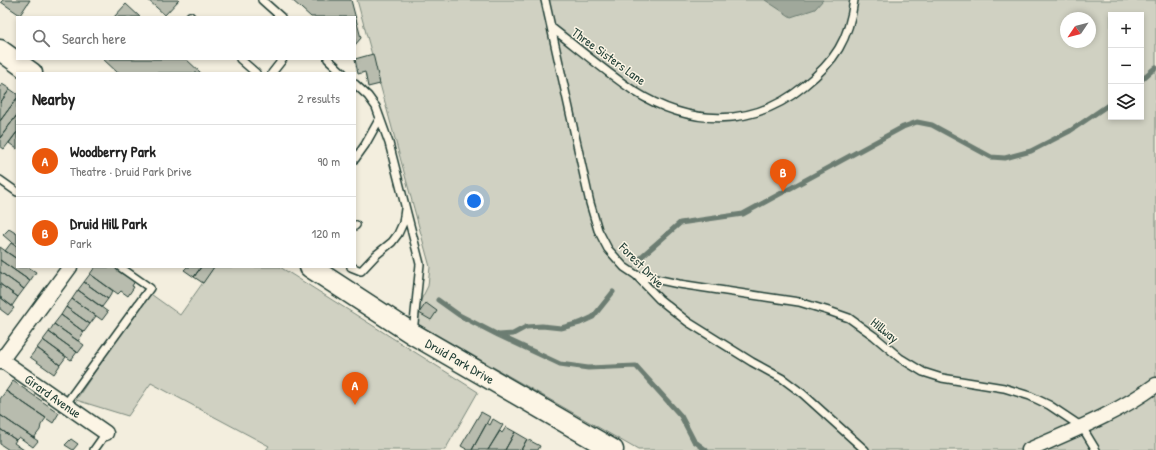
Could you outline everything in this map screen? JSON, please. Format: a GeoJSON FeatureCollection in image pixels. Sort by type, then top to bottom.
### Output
{"type":"FeatureCollection","features":[{"type":"Feature","properties":{"kind":"main road"},"geometry":{"type":"LineString","coordinates":[[0,50],[31,72]]}},
{"type":"Feature","properties":{"kind":"main road","name":"Druid Park Drive"},"geometry":{"type":"LineString","coordinates":[[312,268],[413,334],[613,450]]}},
{"type":"Feature","properties":{"kind":"street"},"geometry":{"type":"LineString","coordinates":[[1,360],[69,268]]}},
{"type":"Feature","properties":{"kind":"street","name":"Girard Avenue"},"geometry":{"type":"LineString","coordinates":[[1,360],[106,433]]}},
{"type":"Feature","properties":{"kind":"street"},"geometry":{"type":"LineString","coordinates":[[1029,450],[1082,427],[1124,405],[1156,385]]}},
{"type":"Feature","properties":{"kind":"lane"},"geometry":{"type":"LineString","coordinates":[[262,0],[280,16]]}},
{"type":"Feature","properties":{"kind":"lane","name":"Forest Drive"},"geometry":{"type":"LineString","coordinates":[[545,0],[590,203],[598,230],[608,249],[624,267],[636,275],[659,299],[688,322],[748,360],[783,379],[803,394],[865,450]]}},
{"type":"Feature","properties":{"kind":"lane","name":"Three Sisters Lane"},"geometry":{"type":"LineString","coordinates":[[552,28],[635,91],[662,105],[693,116],[721,118],[746,116],[771,107],[794,94],[813,79],[830,62],[843,42],[851,20],[854,0]]}},
{"type":"Feature","properties":{"kind":"lane"},"geometry":{"type":"LineString","coordinates":[[241,60],[255,72]]}},
{"type":"Feature","properties":{"kind":"lane"},"geometry":{"type":"LineString","coordinates":[[273,72],[282,60]]}},
{"type":"Feature","properties":{"kind":"lane"},"geometry":{"type":"LineString","coordinates":[[329,60],[342,72]]}},
{"type":"Feature","properties":{"kind":"lane"},"geometry":{"type":"LineString","coordinates":[[356,85],[368,96],[376,107],[389,143],[420,264],[413,334]]}},
{"type":"Feature","properties":{"kind":"lane"},"geometry":{"type":"LineString","coordinates":[[356,158],[380,118]]}},
{"type":"Feature","properties":{"kind":"lane"},"geometry":{"type":"LineString","coordinates":[[0,180],[16,191]]}},
{"type":"Feature","properties":{"kind":"lane"},"geometry":{"type":"LineString","coordinates":[[354,268],[361,271],[376,255],[392,242],[403,223],[406,207]]}},
{"type":"Feature","properties":{"kind":"lane"},"geometry":{"type":"LineString","coordinates":[[65,405],[150,288],[121,268]]}},
{"type":"Feature","properties":{"kind":"lane","name":"Hillway"},"geometry":{"type":"LineString","coordinates":[[636,275],[679,284],[799,302],[829,310],[849,318],[874,336],[900,358],[923,372],[942,378],[1004,388],[1030,396],[1049,405],[1082,427],[1096,450]]}},
{"type":"Feature","properties":{"kind":"lane"},"geometry":{"type":"LineString","coordinates":[[94,450],[106,433]]}},
{"type":"Feature","properties":{"kind":"shaded area"},"geometry":{"type":"Polygon","coordinates":[[[357,0],[1156,0],[1156,450],[638,450],[411,320],[428,286],[430,267],[357,0]]]}},
{"type":"Feature","properties":{"kind":"shaded area"},"geometry":{"type":"Polygon","coordinates":[[[765,0],[823,0],[815,9],[791,17],[765,0]]]}},
{"type":"Feature","properties":{"kind":"shaded area"},"geometry":{"type":"Polygon","coordinates":[[[213,268],[282,268],[478,392],[445,450],[266,450],[269,446],[151,383],[128,416],[76,400],[148,292],[180,315],[213,268]]]}},
{"type":"Feature","properties":{"kind":"building"},"geometry":{"type":"Polygon","coordinates":[[[3,0],[30,0],[20,15],[1,2],[3,0]]]}},
{"type":"Feature","properties":{"kind":"building"},"geometry":{"type":"Polygon","coordinates":[[[148,0],[179,0],[165,15],[148,0]]]}},
{"type":"Feature","properties":{"kind":"building"},"geometry":{"type":"Polygon","coordinates":[[[292,0],[351,0],[355,16],[310,16],[292,0]]]}},
{"type":"Feature","properties":{"kind":"building"},"geometry":{"type":"Polygon","coordinates":[[[126,4],[139,16],[115,16],[126,4]]]}},
{"type":"Feature","properties":{"kind":"building"},"geometry":{"type":"Polygon","coordinates":[[[356,19],[361,38],[356,44],[356,19]]]}},
{"type":"Feature","properties":{"kind":"building"},"geometry":{"type":"Polygon","coordinates":[[[373,54],[380,84],[368,87],[365,72],[358,74],[356,59],[373,54]]]}},
{"type":"Feature","properties":{"kind":"building"},"geometry":{"type":"Polygon","coordinates":[[[104,60],[187,60],[200,72],[117,72],[104,60]]]}},
{"type":"Feature","properties":{"kind":"building"},"geometry":{"type":"Polygon","coordinates":[[[2,84],[10,89],[0,103],[0,87],[2,84]]]}},
{"type":"Feature","properties":{"kind":"building"},"geometry":{"type":"Polygon","coordinates":[[[10,89],[16,93],[16,99],[0,121],[0,103],[10,89]]]}},
{"type":"Feature","properties":{"kind":"building"},"geometry":{"type":"Polygon","coordinates":[[[16,99],[16,116],[0,138],[0,121],[16,99]]]}},
{"type":"Feature","properties":{"kind":"building"},"geometry":{"type":"Polygon","coordinates":[[[16,116],[16,133],[4,149],[0,146],[0,138],[16,116]]]}},
{"type":"Feature","properties":{"kind":"building"},"geometry":{"type":"Polygon","coordinates":[[[16,133],[16,148],[9,143],[16,133]]]}},
{"type":"Feature","properties":{"kind":"building"},"geometry":{"type":"Polygon","coordinates":[[[9,229],[16,233],[16,246],[3,235],[9,229]]]}},
{"type":"Feature","properties":{"kind":"building"},"geometry":{"type":"Polygon","coordinates":[[[11,243],[16,246],[16,258],[5,251],[11,243]]]}},
{"type":"Feature","properties":{"kind":"building"},"geometry":{"type":"Polygon","coordinates":[[[0,247],[16,258],[16,268],[30,268],[36,272],[30,281],[0,260],[0,247]]]}},
{"type":"Feature","properties":{"kind":"building"},"geometry":{"type":"Polygon","coordinates":[[[0,260],[30,281],[24,289],[0,272],[0,260]]]}},
{"type":"Feature","properties":{"kind":"building"},"geometry":{"type":"Polygon","coordinates":[[[94,268],[117,268],[135,281],[132,286],[134,287],[128,296],[121,291],[118,294],[90,274],[94,268]]]}},
{"type":"Feature","properties":{"kind":"building"},"geometry":{"type":"Polygon","coordinates":[[[186,268],[200,268],[194,277],[184,270],[186,268]]]}},
{"type":"Feature","properties":{"kind":"building"},"geometry":{"type":"Polygon","coordinates":[[[200,268],[213,268],[203,283],[194,277],[200,268]]]}},
{"type":"Feature","properties":{"kind":"building"},"geometry":{"type":"Polygon","coordinates":[[[0,272],[24,289],[18,297],[0,284],[0,272]]]}},
{"type":"Feature","properties":{"kind":"building"},"geometry":{"type":"Polygon","coordinates":[[[90,274],[113,291],[108,299],[84,282],[90,274]]]}},
{"type":"Feature","properties":{"kind":"building"},"geometry":{"type":"Polygon","coordinates":[[[84,282],[108,299],[102,307],[78,290],[84,282]]]}},
{"type":"Feature","properties":{"kind":"building"},"geometry":{"type":"Polygon","coordinates":[[[0,284],[18,297],[12,306],[0,297],[0,284]]]}},
{"type":"Feature","properties":{"kind":"building"},"geometry":{"type":"Polygon","coordinates":[[[78,290],[108,312],[102,320],[72,299],[78,290]]]}},
{"type":"Feature","properties":{"kind":"building"},"geometry":{"type":"Polygon","coordinates":[[[0,297],[14,308],[8,315],[0,309],[0,297]]]}},
{"type":"Feature","properties":{"kind":"building"},"geometry":{"type":"Polygon","coordinates":[[[72,299],[96,316],[90,324],[66,307],[72,299]]]}},
{"type":"Feature","properties":{"kind":"building"},"geometry":{"type":"Polygon","coordinates":[[[426,303],[437,311],[431,320],[419,313],[426,303]]]}},
{"type":"Feature","properties":{"kind":"building"},"geometry":{"type":"Polygon","coordinates":[[[66,307],[90,324],[84,332],[61,315],[66,307]]]}},
{"type":"Feature","properties":{"kind":"building"},"geometry":{"type":"Polygon","coordinates":[[[61,315],[84,332],[78,341],[54,324],[61,315]]]}},
{"type":"Feature","properties":{"kind":"building"},"geometry":{"type":"Polygon","coordinates":[[[54,324],[84,345],[78,353],[49,332],[54,324]]]}},
{"type":"Feature","properties":{"kind":"building"},"geometry":{"type":"Polygon","coordinates":[[[49,332],[77,352],[71,360],[43,340],[49,332]]]}},
{"type":"Feature","properties":{"kind":"building"},"geometry":{"type":"Polygon","coordinates":[[[43,340],[66,357],[60,365],[37,348],[43,340]]]}},
{"type":"Feature","properties":{"kind":"building"},"geometry":{"type":"Polygon","coordinates":[[[37,348],[60,365],[54,374],[30,357],[37,348]]]}},
{"type":"Feature","properties":{"kind":"building"},"geometry":{"type":"Polygon","coordinates":[[[13,381],[59,413],[53,423],[6,391],[13,381]]]}},
{"type":"Feature","properties":{"kind":"building"},"geometry":{"type":"Polygon","coordinates":[[[6,391],[46,418],[34,438],[0,415],[0,399],[6,391]]]}},
{"type":"Feature","properties":{"kind":"building"},"geometry":{"type":"Polygon","coordinates":[[[481,412],[490,417],[472,450],[468,450],[461,446],[481,412]]]}},
{"type":"Feature","properties":{"kind":"building"},"geometry":{"type":"Polygon","coordinates":[[[0,415],[38,441],[33,447],[19,437],[16,440],[0,429],[0,415]]]}},
{"type":"Feature","properties":{"kind":"building"},"geometry":{"type":"Polygon","coordinates":[[[493,419],[503,425],[488,450],[472,450],[487,423],[490,425],[493,419]]]}},
{"type":"Feature","properties":{"kind":"building"},"geometry":{"type":"Polygon","coordinates":[[[506,427],[515,432],[505,450],[488,450],[500,431],[502,433],[506,427]]]}},
{"type":"Feature","properties":{"kind":"building"},"geometry":{"type":"Polygon","coordinates":[[[0,429],[16,440],[14,443],[24,450],[9,450],[0,444],[0,429]]]}},
{"type":"Feature","properties":{"kind":"building"},"geometry":{"type":"Polygon","coordinates":[[[515,432],[527,439],[521,450],[505,450],[515,432]]]}},
{"type":"Feature","properties":{"kind":"building"},"geometry":{"type":"Polygon","coordinates":[[[71,439],[78,444],[73,450],[65,445],[71,439]]]}},
{"type":"Feature","properties":{"kind":"building"},"geometry":{"type":"Polygon","coordinates":[[[527,439],[540,446],[538,450],[521,450],[527,439]]]}},
{"type":"Feature","properties":{"kind":"waterway"},"geometry":{"type":"LineString","coordinates":[[1144,77],[1156,67]]}},
{"type":"Feature","properties":{"kind":"waterway"},"geometry":{"type":"LineString","coordinates":[[641,257],[680,223],[743,214],[903,127],[917,122],[932,125],[991,157],[1005,158],[1031,151],[1070,131],[1108,105]]}},
{"type":"Feature","properties":{"kind":"waterway"},"geometry":{"type":"LineString","coordinates":[[499,335],[513,334],[526,327],[542,326],[561,328],[580,323],[593,317],[613,292]]}},
{"type":"Feature","properties":{"kind":"waterway"},"geometry":{"type":"LineString","coordinates":[[438,300],[459,315],[560,364],[588,368],[636,366],[681,416],[694,441],[706,450]]}},
{"type":"Feature","properties":{"kind":"place","name":"Druid Hill Park"},"geometry":{"type":"Point","coordinates":[783,192]}},
{"type":"Feature","properties":{"kind":"place","name":"Woodberry Park"},"geometry":{"type":"Point","coordinates":[355,405]}}]}
